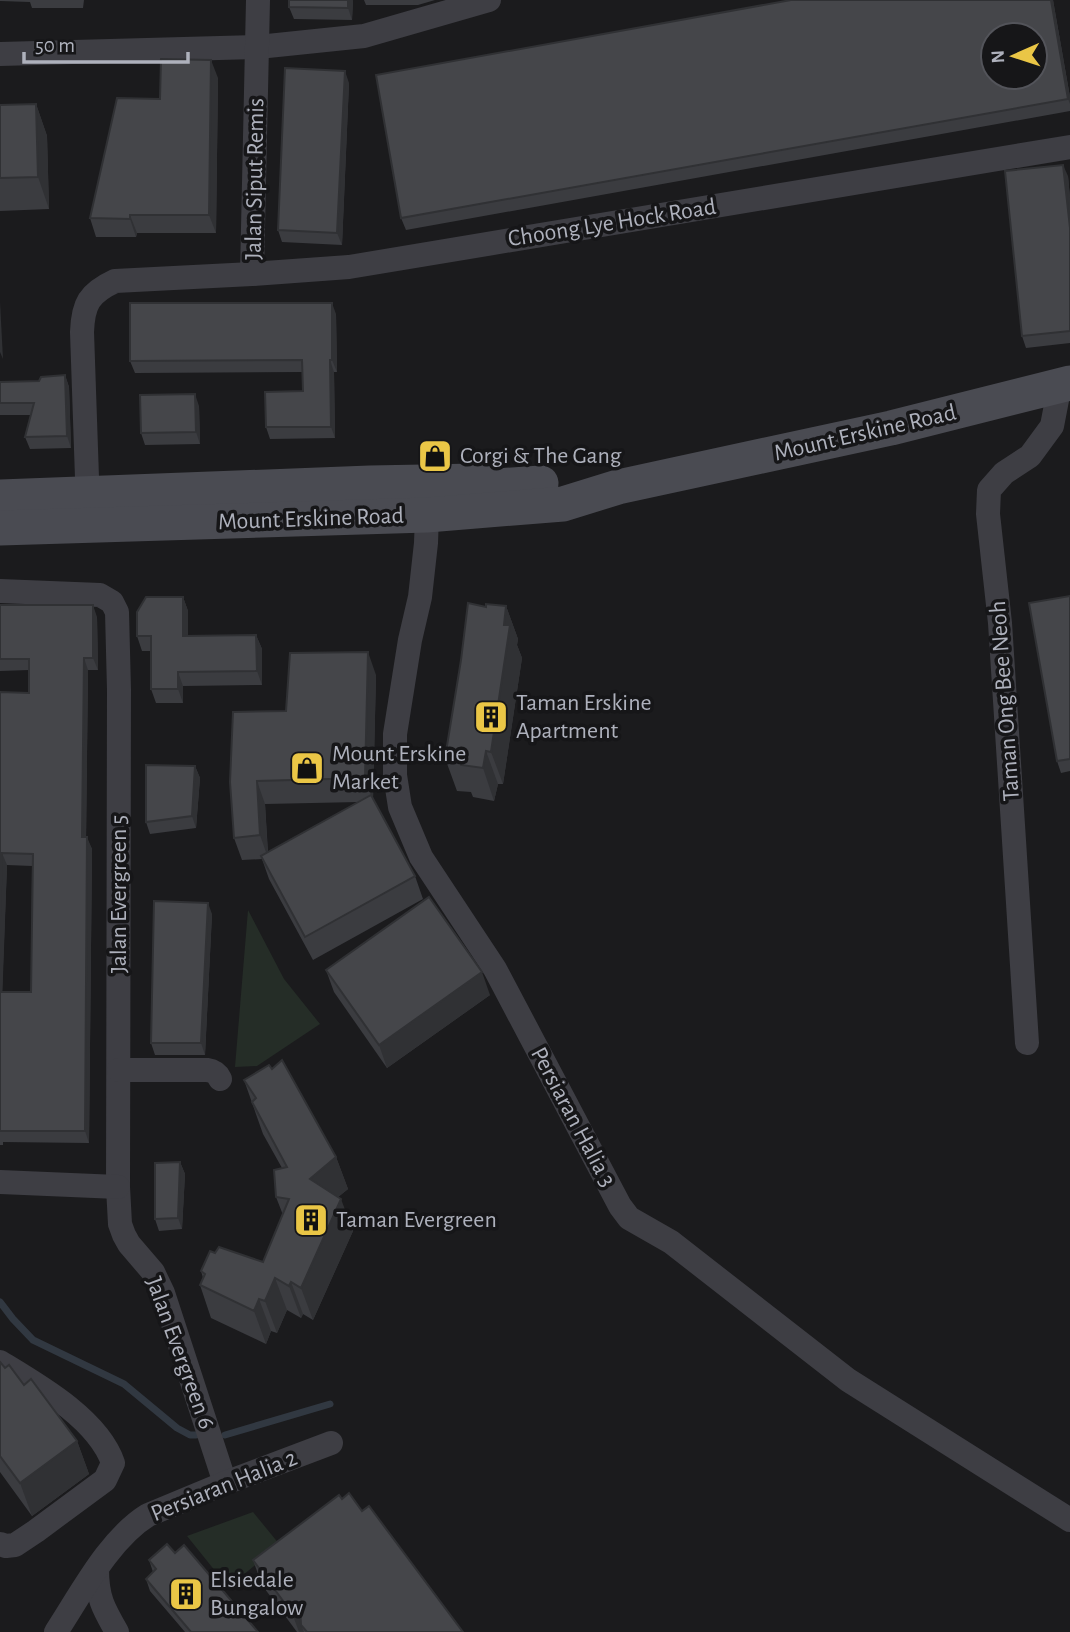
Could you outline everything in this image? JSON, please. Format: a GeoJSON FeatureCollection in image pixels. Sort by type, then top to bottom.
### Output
{"type":"FeatureCollection","features":[{"type":"Feature","properties":{"kind":"main road","name":"Mount Erskine Road"},"geometry":{"type":"LineString","coordinates":[[7,501],[88,510],[428,515],[563,504],[618,487],[891,428],[1060,386]]}},
{"type":"Feature","properties":{"kind":"main road","name":"Mount Erskine Road"},"geometry":{"type":"LineString","coordinates":[[0,528],[88,510],[251,487],[477,481],[497,486],[567,481],[618,487]]}},
{"type":"Feature","properties":{"kind":"main road"},"geometry":{"type":"LineString","coordinates":[[428,515],[432,503],[443,495],[477,493],[497,486]]}},
{"type":"Feature","properties":{"kind":"main road"},"geometry":{"type":"LineString","coordinates":[[251,487],[289,501],[374,498],[408,501],[421,506],[428,515]]}},
{"type":"Feature","properties":{"kind":"street","name":"Jalan Siput Remis"},"geometry":{"type":"LineString","coordinates":[[253,274],[258,0]]}},
{"type":"Feature","properties":{"kind":"street"},"geometry":{"type":"LineString","coordinates":[[0,54],[258,47],[364,36],[475,2]]}},
{"type":"Feature","properties":{"kind":"street","name":"Choong Lye Hock Road"},"geometry":{"type":"LineString","coordinates":[[88,510],[83,314],[90,298],[100,288],[115,281],[349,267],[1070,147]]}},
{"type":"Feature","properties":{"kind":"street","name":"Taman Ong Bee Neoh"},"geometry":{"type":"LineString","coordinates":[[1027,1043],[1000,623],[988,514],[989,490],[1004,473],[1030,456],[1052,426],[1060,386]]}},
{"type":"Feature","properties":{"kind":"street","name":"Persiaran Halia 3"},"geometry":{"type":"LineString","coordinates":[[428,515],[420,597],[410,640],[395,734],[395,775],[400,807],[421,857],[495,969],[620,1206],[629,1218],[671,1242],[848,1380],[1070,1520]]}},
{"type":"Feature","properties":{"kind":"street","name":"Jalan Evergreen 5"},"geometry":{"type":"LineString","coordinates":[[0,591],[100,595],[112,602],[117,612],[118,1187]]}},
{"type":"Feature","properties":{"kind":"street"},"geometry":{"type":"LineString","coordinates":[[118,1070],[212,1070],[220,1079]]}},
{"type":"Feature","properties":{"kind":"street"},"geometry":{"type":"LineString","coordinates":[[0,1182],[118,1187]]}},
{"type":"Feature","properties":{"kind":"street","name":"Jalan Evergreen 6"},"geometry":{"type":"LineString","coordinates":[[118,1187],[120,1224],[129,1244],[158,1280],[225,1483]]}},
{"type":"Feature","properties":{"kind":"street"},"geometry":{"type":"LineString","coordinates":[[0,1362],[35,1383],[87,1423],[108,1450],[113,1463],[105,1480],[36,1531],[15,1545],[0,1544]]}},
{"type":"Feature","properties":{"kind":"street","name":"Persiaran Halia 2"},"geometry":{"type":"LineString","coordinates":[[56,1632],[118,1540],[136,1522],[225,1483],[331,1443]]}},
{"type":"Feature","properties":{"kind":"street"},"geometry":{"type":"LineString","coordinates":[[97,1569],[100,1601],[117,1632]]}},
{"type":"Feature","properties":{"kind":"shaded area"},"geometry":{"type":"Polygon","coordinates":[[[248,910],[284,979],[320,1024],[257,1066],[235,1067],[248,910]]]}},
{"type":"Feature","properties":{"kind":"shaded area"},"geometry":{"type":"Polygon","coordinates":[[[253,1512],[280,1545],[228,1587],[187,1536],[253,1512]]]}},
{"type":"Feature","properties":{"kind":"building"},"geometry":{"type":"Polygon","coordinates":[[[289,0],[348,0],[348,8],[289,7],[289,0]]]}},
{"type":"Feature","properties":{"kind":"building"},"geometry":{"type":"Polygon","coordinates":[[[791,0],[1051,0],[1068,99],[401,218],[376,75],[791,0]]]}},
{"type":"Feature","properties":{"kind":"building"},"geometry":{"type":"Polygon","coordinates":[[[161,59],[211,60],[209,215],[90,218],[117,98],[160,99],[161,59]]]}},
{"type":"Feature","properties":{"kind":"building"},"geometry":{"type":"Polygon","coordinates":[[[285,68],[345,71],[337,233],[278,230],[285,68]]]}},
{"type":"Feature","properties":{"kind":"building"},"geometry":{"type":"Polygon","coordinates":[[[36,104],[38,177],[0,178],[0,105],[36,104]]]}},
{"type":"Feature","properties":{"kind":"building"},"geometry":{"type":"Polygon","coordinates":[[[1063,165],[1070,228],[1070,331],[1022,336],[1005,171],[1063,165]]]}},
{"type":"Feature","properties":{"kind":"building"},"geometry":{"type":"Polygon","coordinates":[[[130,303],[332,303],[331,427],[266,427],[265,392],[303,391],[302,360],[130,361],[130,303]]]}},
{"type":"Feature","properties":{"kind":"building"},"geometry":{"type":"Polygon","coordinates":[[[65,375],[67,436],[25,437],[34,403],[0,403],[0,382],[39,381],[41,377],[65,375]]]}},
{"type":"Feature","properties":{"kind":"building"},"geometry":{"type":"Polygon","coordinates":[[[195,394],[196,432],[141,433],[140,395],[195,394]]]}},
{"type":"Feature","properties":{"kind":"building"},"geometry":{"type":"Polygon","coordinates":[[[1070,596],[1070,759],[1057,761],[1029,603],[1070,596]]]}},
{"type":"Feature","properties":{"kind":"building"},"geometry":{"type":"Polygon","coordinates":[[[146,597],[183,597],[183,636],[256,635],[257,671],[178,672],[178,689],[151,689],[151,636],[137,636],[137,612],[146,597]]]}},
{"type":"Feature","properties":{"kind":"building"},"geometry":{"type":"Polygon","coordinates":[[[468,603],[486,607],[486,604],[506,606],[504,625],[510,625],[491,752],[486,751],[483,768],[461,765],[461,760],[445,758],[468,603]]]}},
{"type":"Feature","properties":{"kind":"building"},"geometry":{"type":"Polygon","coordinates":[[[0,605],[93,605],[93,658],[84,658],[82,837],[87,837],[85,1131],[0,1131],[0,992],[31,992],[33,854],[2,853],[0,918],[0,692],[29,693],[29,659],[0,659],[0,605]]]}},
{"type":"Feature","properties":{"kind":"building","name":"Mount Erskine Market"},"geometry":{"type":"Polygon","coordinates":[[[368,652],[365,778],[257,781],[260,835],[234,838],[230,782],[233,712],[286,711],[290,653],[368,652]]]}},
{"type":"Feature","properties":{"kind":"building"},"geometry":{"type":"Polygon","coordinates":[[[146,765],[195,766],[192,816],[146,822],[146,765]]]}},
{"type":"Feature","properties":{"kind":"building","name":"Mount Erskine Market"},"geometry":{"type":"Polygon","coordinates":[[[371,795],[415,876],[305,937],[261,856],[371,795]]]}},
{"type":"Feature","properties":{"kind":"building"},"geometry":{"type":"Polygon","coordinates":[[[429,897],[482,972],[379,1045],[326,970],[429,897]]]}},
{"type":"Feature","properties":{"kind":"building"},"geometry":{"type":"Polygon","coordinates":[[[154,901],[208,903],[201,1043],[151,1043],[154,901]]]}},
{"type":"Feature","properties":{"kind":"building"},"geometry":{"type":"Polygon","coordinates":[[[282,1060],[336,1157],[310,1179],[341,1199],[301,1288],[291,1282],[289,1286],[275,1278],[265,1301],[259,1299],[254,1311],[200,1285],[205,1274],[201,1271],[210,1251],[215,1253],[219,1247],[263,1262],[289,1199],[276,1197],[274,1170],[287,1167],[252,1102],[256,1098],[244,1080],[269,1065],[272,1069],[282,1060]]]}},
{"type":"Feature","properties":{"kind":"building"},"geometry":{"type":"Polygon","coordinates":[[[180,1162],[178,1218],[155,1219],[155,1163],[180,1162]]]}},
{"type":"Feature","properties":{"kind":"building"},"geometry":{"type":"Polygon","coordinates":[[[0,1362],[5,1368],[9,1365],[24,1385],[31,1379],[77,1441],[20,1483],[0,1456],[0,1362]]]}},
{"type":"Feature","properties":{"kind":"building"},"geometry":{"type":"Polygon","coordinates":[[[349,1493],[362,1511],[369,1506],[463,1632],[307,1632],[301,1625],[300,1605],[292,1613],[253,1560],[339,1495],[342,1499],[349,1493]]]}},
{"type":"Feature","properties":{"kind":"building","name":"Elsiedale Bungalow"},"geometry":{"type":"Polygon","coordinates":[[[167,1544],[175,1553],[184,1545],[258,1632],[191,1632],[146,1579],[156,1569],[149,1560],[167,1544]]]}},
{"type":"Feature","properties":{"kind":"waterway"},"geometry":{"type":"LineString","coordinates":[[0,1302],[33,1340],[124,1384],[177,1428],[196,1435]]}},
{"type":"Feature","properties":{"kind":"waterway"},"geometry":{"type":"LineString","coordinates":[[225,1435],[330,1404]]}},
{"type":"Feature","properties":{"kind":"place","name":"Corgi & The Gang"},"geometry":{"type":"Point","coordinates":[435,456]}},
{"type":"Feature","properties":{"kind":"place","name":"Taman Erskine Apartment"},"geometry":{"type":"Point","coordinates":[491,717]}},
{"type":"Feature","properties":{"kind":"place","name":"Mount Erskine Market"},"geometry":{"type":"Point","coordinates":[307,768]}},
{"type":"Feature","properties":{"kind":"place","name":"Taman Evergreen"},"geometry":{"type":"Point","coordinates":[311,1220]}},
{"type":"Feature","properties":{"kind":"place","name":"Elsiedale Bungalow"},"geometry":{"type":"Point","coordinates":[186,1594]}}]}
